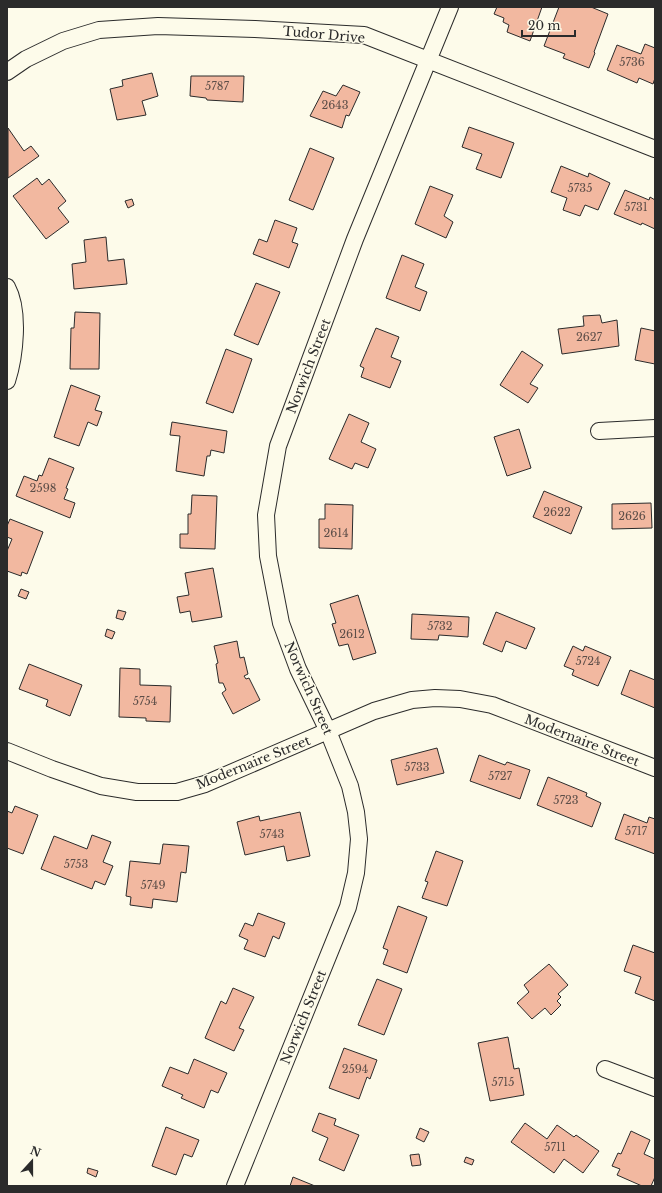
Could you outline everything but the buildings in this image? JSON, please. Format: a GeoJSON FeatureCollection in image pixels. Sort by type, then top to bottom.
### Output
{"type":"FeatureCollection","features":[{"type":"Feature","properties":{"kind":"street","name":"Norwich Street"},"geometry":{"type":"LineString","coordinates":[[235,1186],[348,907],[356,873],[359,840],[356,812],[350,786],[328,731],[298,669],[281,623],[268,556],[266,515],[278,446],[355,239],[450,7]]}},
{"type":"Feature","properties":{"kind":"street","name":"Tudor Drive"},"geometry":{"type":"LineString","coordinates":[[7,72],[26,59],[63,41],[99,30],[158,26],[255,29],[364,35],[655,149]]}},
{"type":"Feature","properties":{"kind":"street"},"geometry":{"type":"LineString","coordinates":[[7,287],[15,316],[11,367],[7,381]]}},
{"type":"Feature","properties":{"kind":"street"},"geometry":{"type":"LineString","coordinates":[[599,430],[655,428]]}},
{"type":"Feature","properties":{"kind":"street","name":"Modernaire Street"},"geometry":{"type":"LineString","coordinates":[[7,751],[101,786],[137,792],[177,792],[205,784],[374,711],[412,700],[435,698],[460,699],[492,705],[655,768]]}},
{"type":"Feature","properties":{"kind":"street"},"geometry":{"type":"LineString","coordinates":[[606,1069],[655,1088]]}}]}
